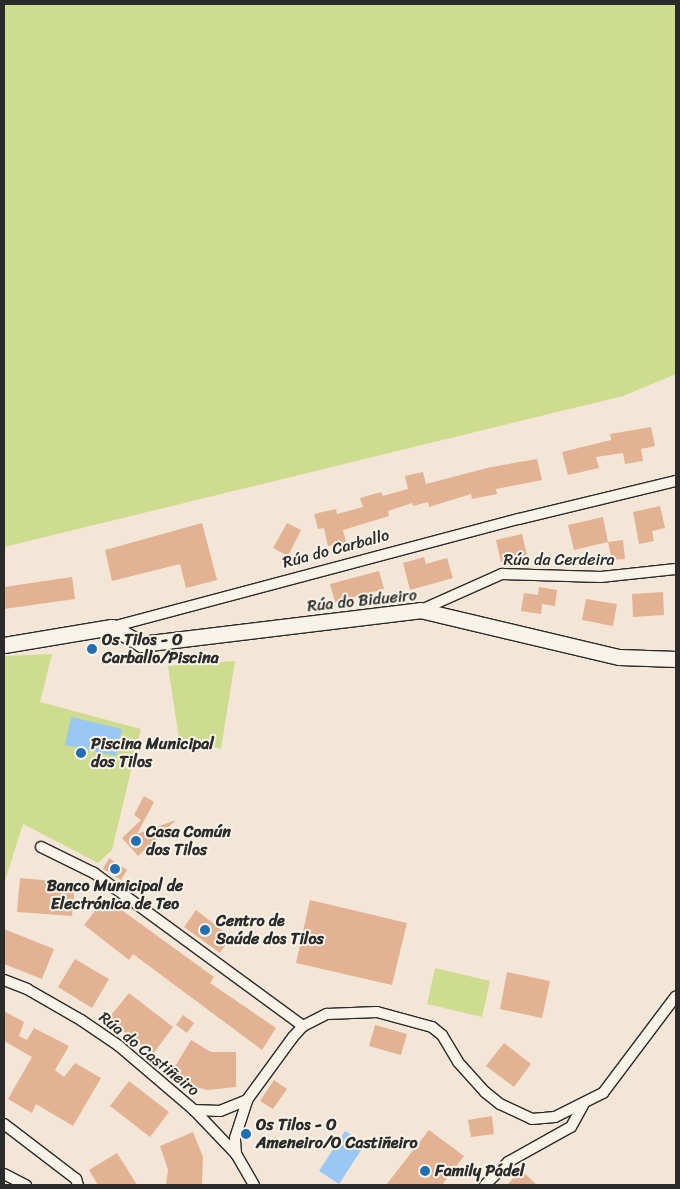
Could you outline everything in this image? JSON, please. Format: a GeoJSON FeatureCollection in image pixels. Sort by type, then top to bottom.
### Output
{"type":"FeatureCollection","features":[{"type":"Feature","properties":{"kind":"street","name":"Rúa do Carballo"},"geometry":{"type":"LineString","coordinates":[[4,645],[112,627],[519,518],[676,481]]}},
{"type":"Feature","properties":{"kind":"street","name":"Rúa da Cerdeira"},"geometry":{"type":"LineString","coordinates":[[420,610],[502,574],[601,577],[676,569]]}},
{"type":"Feature","properties":{"kind":"street","name":"Rúa do Bidueiro"},"geometry":{"type":"LineString","coordinates":[[112,627],[141,644],[420,610],[620,657],[676,659]]}},
{"type":"Feature","properties":{"kind":"street"},"geometry":{"type":"LineString","coordinates":[[41,847],[94,873],[303,1026]]}},
{"type":"Feature","properties":{"kind":"street","name":"Rúa do Castiñeiro"},"geometry":{"type":"LineString","coordinates":[[4,980],[58,1007],[119,1046],[194,1110],[236,1154],[254,1185]]}},
{"type":"Feature","properties":{"kind":"street"},"geometry":{"type":"LineString","coordinates":[[236,1154],[235,1138],[247,1100],[303,1026],[327,1014],[348,1011],[377,1012],[419,1022],[442,1035],[472,1078],[500,1104],[532,1119],[555,1117],[583,1105],[603,1093],[676,996]]}},
{"type":"Feature","properties":{"kind":"street"},"geometry":{"type":"LineString","coordinates":[[194,1110],[220,1111],[247,1100]]}},
{"type":"Feature","properties":{"kind":"street"},"geometry":{"type":"LineString","coordinates":[[485,1185],[508,1162],[571,1127],[583,1105]]}},
{"type":"Feature","properties":{"kind":"street"},"geometry":{"type":"LineString","coordinates":[[4,1124],[76,1179],[78,1185]]}},
{"type":"Feature","properties":{"kind":"street"},"geometry":{"type":"LineString","coordinates":[[4,1174],[26,1185]]}},
{"type":"Feature","properties":{"kind":"green space"},"geometry":{"type":"Polygon","coordinates":[[[4,4],[676,4],[676,374],[623,396],[4,547],[4,4]]]}},
{"type":"Feature","properties":{"kind":"green space"},"geometry":{"type":"Polygon","coordinates":[[[52,654],[40,702],[141,729],[112,850],[98,863],[23,824],[4,884],[4,656],[52,654]]]}},
{"type":"Feature","properties":{"kind":"green space"},"geometry":{"type":"Polygon","coordinates":[[[235,661],[221,749],[179,739],[168,666],[235,661]]]}},
{"type":"Feature","properties":{"kind":"green space"},"geometry":{"type":"Polygon","coordinates":[[[435,968],[490,981],[482,1017],[427,1004],[435,968]]]}},
{"type":"Feature","properties":{"kind":"water"},"geometry":{"type":"Polygon","coordinates":[[[71,717],[122,729],[116,756],[65,745],[71,717]]]}},
{"type":"Feature","properties":{"kind":"water"},"geometry":{"type":"Polygon","coordinates":[[[345,1131],[365,1144],[339,1184],[319,1171],[345,1131]]]}},
{"type":"Feature","properties":{"kind":"building"},"geometry":{"type":"Polygon","coordinates":[[[651,427],[655,446],[641,449],[643,461],[625,464],[623,453],[596,457],[599,468],[568,475],[562,452],[611,440],[610,434],[651,427]]]}},
{"type":"Feature","properties":{"kind":"building"},"geometry":{"type":"Polygon","coordinates":[[[537,459],[542,480],[496,489],[497,494],[472,499],[471,494],[429,507],[428,502],[413,506],[412,503],[388,511],[389,516],[343,530],[346,542],[328,546],[324,528],[318,529],[314,514],[336,509],[337,514],[363,507],[360,498],[381,492],[383,496],[408,489],[405,476],[423,472],[426,484],[491,467],[537,459]]]}},
{"type":"Feature","properties":{"kind":"building"},"geometry":{"type":"Polygon","coordinates":[[[660,506],[665,528],[652,531],[654,541],[639,544],[633,512],[660,506]]]}},
{"type":"Feature","properties":{"kind":"building"},"geometry":{"type":"Polygon","coordinates":[[[603,517],[608,542],[574,550],[568,525],[603,517]]]}},
{"type":"Feature","properties":{"kind":"building"},"geometry":{"type":"Polygon","coordinates":[[[202,523],[217,580],[186,588],[180,564],[112,581],[105,550],[202,523]]]}},
{"type":"Feature","properties":{"kind":"building"},"geometry":{"type":"Polygon","coordinates":[[[287,523],[301,530],[288,556],[273,548],[287,523]]]}},
{"type":"Feature","properties":{"kind":"building"},"geometry":{"type":"Polygon","coordinates":[[[522,534],[527,556],[501,562],[496,540],[522,534]]]}},
{"type":"Feature","properties":{"kind":"building"},"geometry":{"type":"Polygon","coordinates":[[[623,540],[625,559],[612,560],[608,542],[623,540]]]}},
{"type":"Feature","properties":{"kind":"building"},"geometry":{"type":"Polygon","coordinates":[[[424,557],[426,564],[447,558],[453,578],[410,590],[403,563],[424,557]]]}},
{"type":"Feature","properties":{"kind":"building"},"geometry":{"type":"Polygon","coordinates":[[[379,571],[384,589],[335,602],[330,584],[379,571]]]}},
{"type":"Feature","properties":{"kind":"building"},"geometry":{"type":"Polygon","coordinates":[[[72,577],[75,599],[4,609],[4,587],[72,577]]]}},
{"type":"Feature","properties":{"kind":"building"},"geometry":{"type":"Polygon","coordinates":[[[539,587],[557,590],[555,606],[542,604],[541,614],[521,611],[524,593],[538,595],[539,587]]]}},
{"type":"Feature","properties":{"kind":"building"},"geometry":{"type":"Polygon","coordinates":[[[663,592],[664,615],[633,617],[632,594],[663,592]]]}},
{"type":"Feature","properties":{"kind":"building"},"geometry":{"type":"Polygon","coordinates":[[[586,599],[617,604],[613,626],[582,620],[586,599]]]}},
{"type":"Feature","properties":{"kind":"building"},"geometry":{"type":"Polygon","coordinates":[[[144,796],[154,802],[137,834],[176,820],[138,856],[122,838],[141,820],[134,815],[144,796]]]}},
{"type":"Feature","properties":{"kind":"building","name":"Banco Municipal de Electrónica de Teo"},"geometry":{"type":"Polygon","coordinates":[[[109,858],[127,870],[121,880],[103,869],[109,858]]]}},
{"type":"Feature","properties":{"kind":"building"},"geometry":{"type":"Polygon","coordinates":[[[20,878],[75,883],[72,916],[17,912],[20,878]]]}},
{"type":"Feature","properties":{"kind":"building"},"geometry":{"type":"Polygon","coordinates":[[[105,898],[214,977],[210,983],[276,1028],[262,1050],[133,954],[129,960],[84,925],[105,898]]]}},
{"type":"Feature","properties":{"kind":"building"},"geometry":{"type":"Polygon","coordinates":[[[310,900],[407,923],[392,985],[296,963],[310,900]]]}},
{"type":"Feature","properties":{"kind":"building","name":"Centro de Saúde dos Tilos"},"geometry":{"type":"Polygon","coordinates":[[[196,910],[228,935],[229,940],[220,953],[184,927],[196,910]]]}},
{"type":"Feature","properties":{"kind":"building"},"geometry":{"type":"Polygon","coordinates":[[[4,929],[54,949],[42,979],[4,964],[4,929]]]}},
{"type":"Feature","properties":{"kind":"building"},"geometry":{"type":"Polygon","coordinates":[[[75,959],[109,979],[92,1008],[58,987],[75,959]]]}},
{"type":"Feature","properties":{"kind":"building"},"geometry":{"type":"Polygon","coordinates":[[[507,972],[550,981],[542,1018],[500,1009],[507,972]]]}},
{"type":"Feature","properties":{"kind":"building"},"geometry":{"type":"Polygon","coordinates":[[[129,993],[173,1027],[153,1054],[108,1019],[129,993]]]}},
{"type":"Feature","properties":{"kind":"building"},"geometry":{"type":"Polygon","coordinates":[[[4,1011],[24,1022],[19,1036],[27,1040],[34,1028],[69,1046],[55,1070],[64,1077],[75,1063],[101,1078],[73,1126],[36,1104],[32,1113],[8,1099],[32,1057],[4,1041],[4,1011]]]}},
{"type":"Feature","properties":{"kind":"building"},"geometry":{"type":"Polygon","coordinates":[[[183,1015],[194,1023],[187,1033],[176,1025],[183,1015]]]}},
{"type":"Feature","properties":{"kind":"building"},"geometry":{"type":"Polygon","coordinates":[[[375,1025],[407,1034],[401,1055],[369,1046],[375,1025]]]}},
{"type":"Feature","properties":{"kind":"building"},"geometry":{"type":"Polygon","coordinates":[[[191,1040],[211,1052],[236,1052],[236,1087],[207,1090],[196,1087],[173,1070],[191,1040]]]}},
{"type":"Feature","properties":{"kind":"building"},"geometry":{"type":"Polygon","coordinates":[[[504,1043],[531,1064],[514,1087],[486,1066],[504,1043]]]}},
{"type":"Feature","properties":{"kind":"building"},"geometry":{"type":"Polygon","coordinates":[[[274,1080],[287,1089],[273,1109],[260,1101],[274,1080]]]}},
{"type":"Feature","properties":{"kind":"building"},"geometry":{"type":"Polygon","coordinates":[[[129,1081],[169,1112],[150,1137],[110,1106],[129,1081]]]}},
{"type":"Feature","properties":{"kind":"building"},"geometry":{"type":"Polygon","coordinates":[[[492,1116],[494,1134],[471,1137],[468,1120],[492,1116]]]}},
{"type":"Feature","properties":{"kind":"building","name":"Family Pádel"},"geometry":{"type":"Polygon","coordinates":[[[429,1130],[464,1156],[442,1185],[386,1185],[429,1130]]]}},
{"type":"Feature","properties":{"kind":"building"},"geometry":{"type":"Polygon","coordinates":[[[193,1132],[203,1157],[202,1185],[166,1185],[168,1170],[160,1146],[193,1132]]]}},
{"type":"Feature","properties":{"kind":"building"},"geometry":{"type":"Polygon","coordinates":[[[117,1153],[137,1185],[98,1185],[89,1170],[117,1153]]]}},
{"type":"Feature","properties":{"kind":"building"},"geometry":{"type":"Polygon","coordinates":[[[521,1170],[537,1185],[507,1185],[521,1170]]]}},
{"type":"Feature","properties":{"kind":"place","name":"Os Tilos - O Carballo/Piscina"},"geometry":{"type":"Point","coordinates":[92,649]}},
{"type":"Feature","properties":{"kind":"place","name":"Piscina Municipal dos Tilos"},"geometry":{"type":"Point","coordinates":[81,753]}},
{"type":"Feature","properties":{"kind":"place","name":"Casa Común dos Tilos"},"geometry":{"type":"Point","coordinates":[136,841]}},
{"type":"Feature","properties":{"kind":"place","name":"Banco Municipal de Electrónica de Teo"},"geometry":{"type":"Point","coordinates":[115,869]}},
{"type":"Feature","properties":{"kind":"place","name":"Centro de Saúde dos Tilos"},"geometry":{"type":"Point","coordinates":[205,930]}},
{"type":"Feature","properties":{"kind":"place","name":"Os Tilos - O Ameneiro/O Castiñeiro"},"geometry":{"type":"Point","coordinates":[246,1134]}},
{"type":"Feature","properties":{"kind":"place","name":"Family Pádel"},"geometry":{"type":"Point","coordinates":[425,1171]}}]}
